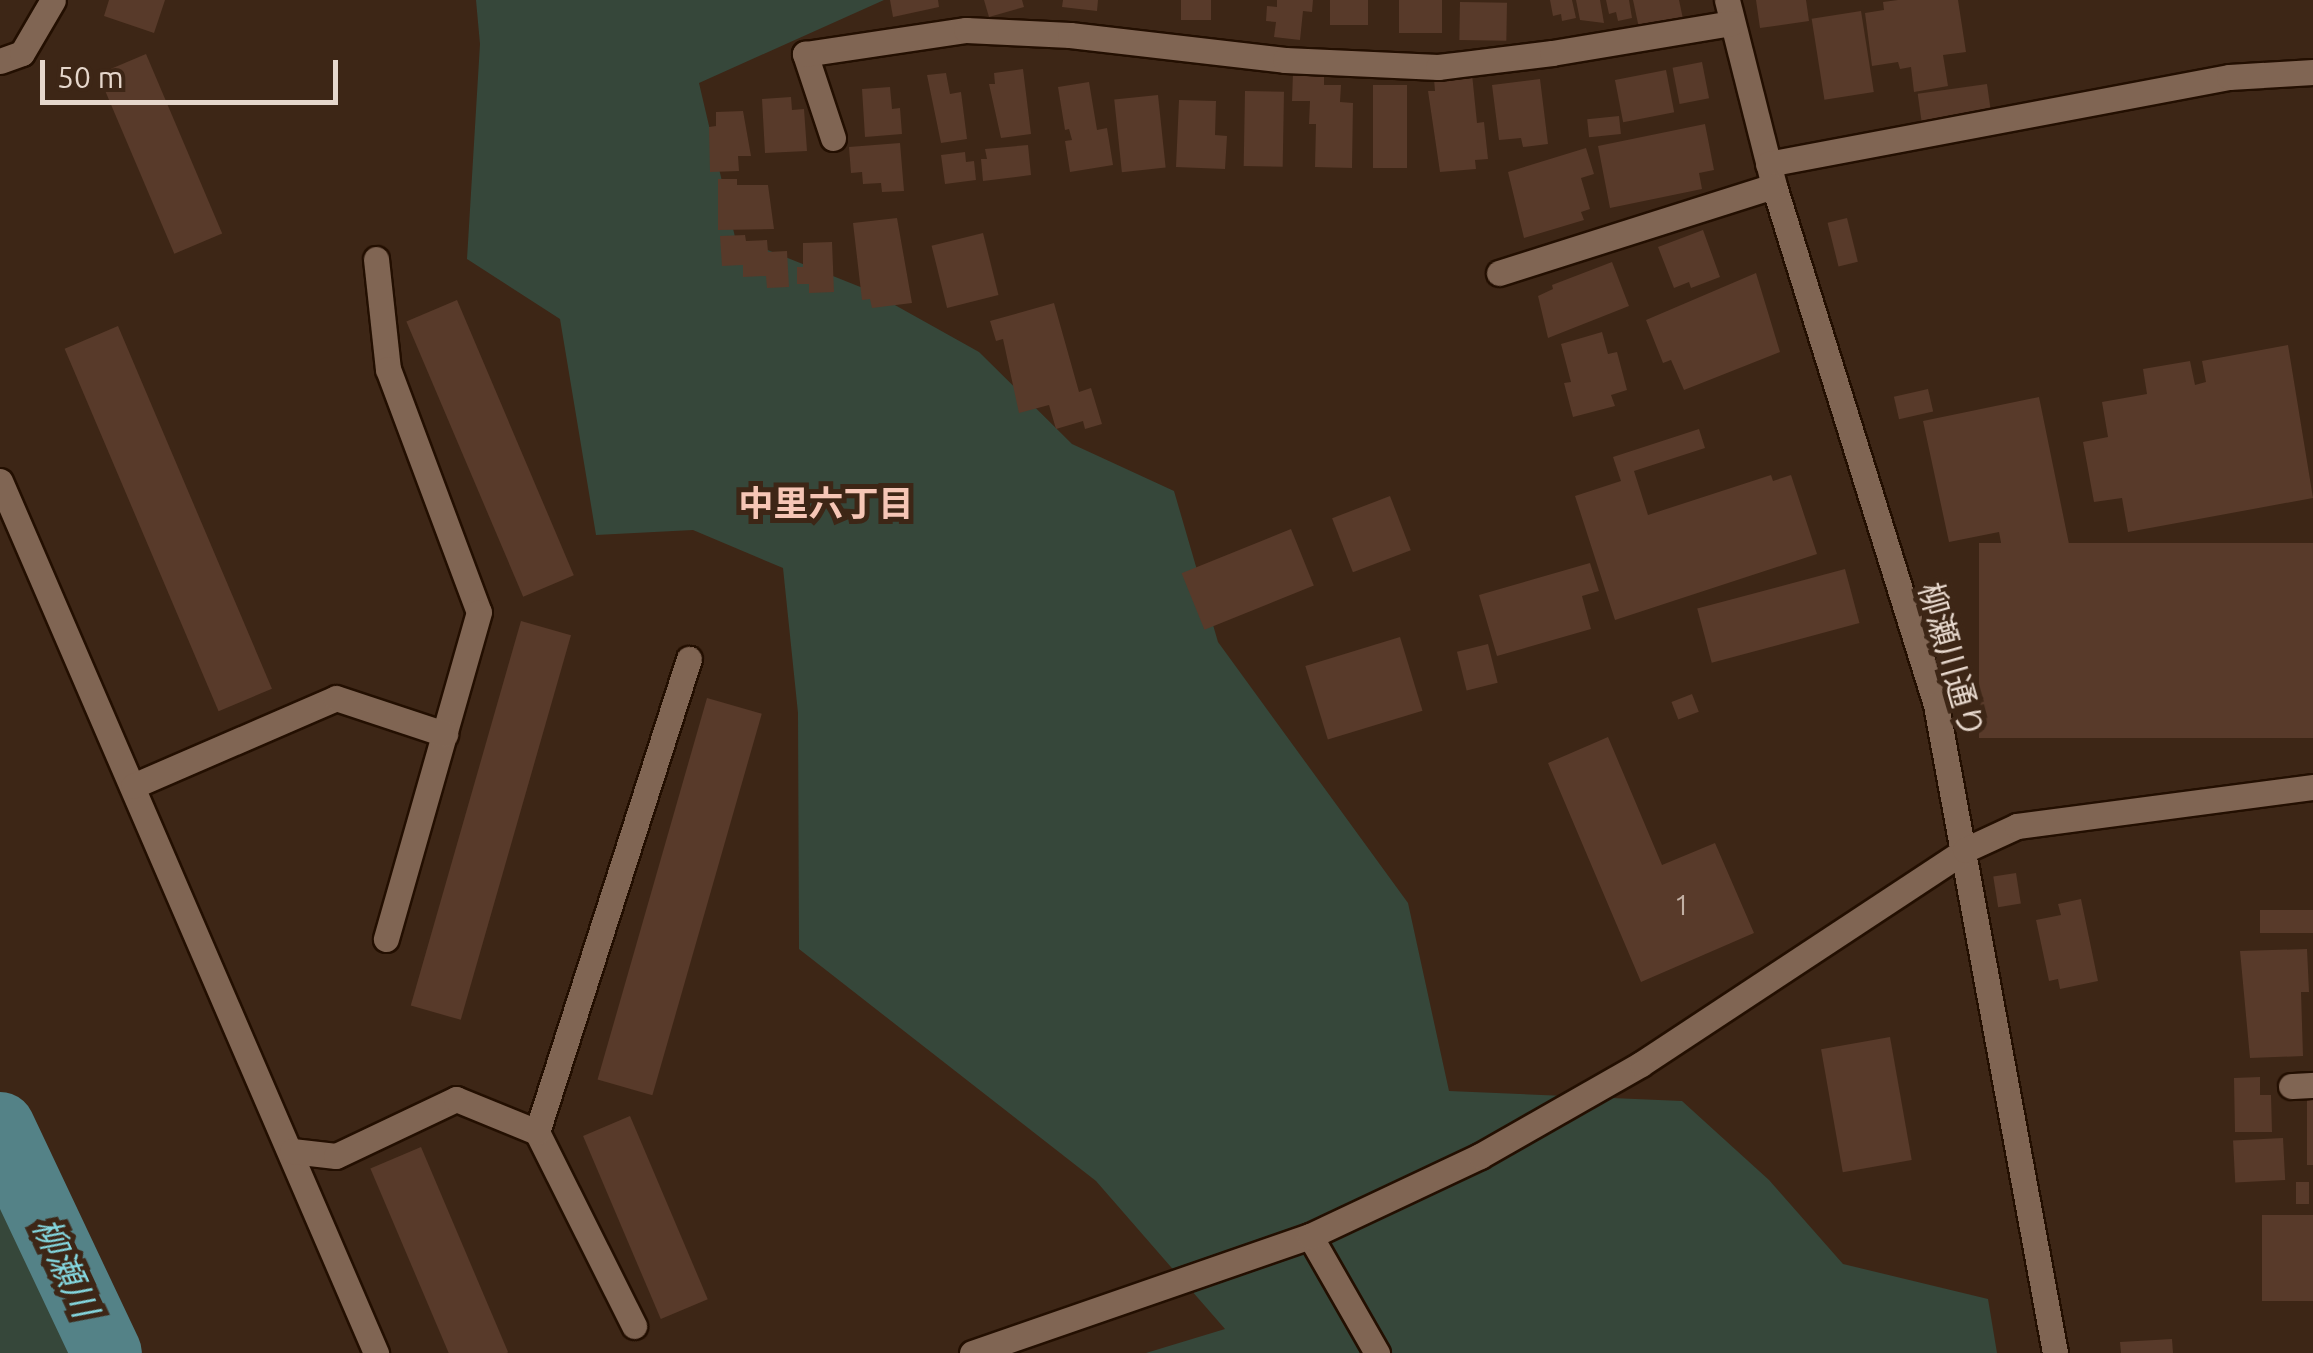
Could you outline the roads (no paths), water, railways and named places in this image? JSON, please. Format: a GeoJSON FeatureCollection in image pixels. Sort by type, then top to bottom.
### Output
{"type":"FeatureCollection","features":[{"type":"Feature","properties":{"kind":"street"},"geometry":{"type":"LineString","coordinates":[[0,61],[22,53],[53,0]]}},
{"type":"Feature","properties":{"kind":"street"},"geometry":{"type":"LineString","coordinates":[[832,138],[805,54],[966,30],[1070,35],[1285,60],[1438,67],[1730,12]]}},
{"type":"Feature","properties":{"kind":"street","name":"柳瀬川通り"},"geometry":{"type":"LineString","coordinates":[[1730,12],[1771,175],[1936,705],[2055,1353]]}},
{"type":"Feature","properties":{"kind":"street"},"geometry":{"type":"LineString","coordinates":[[1499,273],[1771,175],[2174,86],[2313,72]]}},
{"type":"Feature","properties":{"kind":"street"},"geometry":{"type":"LineString","coordinates":[[376,259],[388,369],[479,612],[386,939]]}},
{"type":"Feature","properties":{"kind":"street"},"geometry":{"type":"LineString","coordinates":[[0,481],[376,1353]]}},
{"type":"Feature","properties":{"kind":"street"},"geometry":{"type":"LineString","coordinates":[[537,1132],[690,658]]}},
{"type":"Feature","properties":{"kind":"street"},"geometry":{"type":"LineString","coordinates":[[133,786],[336,698],[444,734]]}},
{"type":"Feature","properties":{"kind":"street"},"geometry":{"type":"LineString","coordinates":[[972,1353],[1310,1236],[1480,1156],[1641,1064],[1965,850],[2017,826],[2313,787]]}},
{"type":"Feature","properties":{"kind":"street"},"geometry":{"type":"LineString","coordinates":[[292,1151],[336,1156],[456,1098],[537,1132],[634,1326]]}},
{"type":"Feature","properties":{"kind":"street"},"geometry":{"type":"LineString","coordinates":[[1310,1236],[1377,1353]]}},
{"type":"Feature","properties":{"kind":"waterway","name":"柳瀬川"},"geometry":{"type":"LineString","coordinates":[[0,1127],[107,1353]]}},
{"type":"Feature","properties":{"kind":"district","name":"中里六丁目"},"geometry":{"type":"Point","coordinates":[826,503]}}]}
